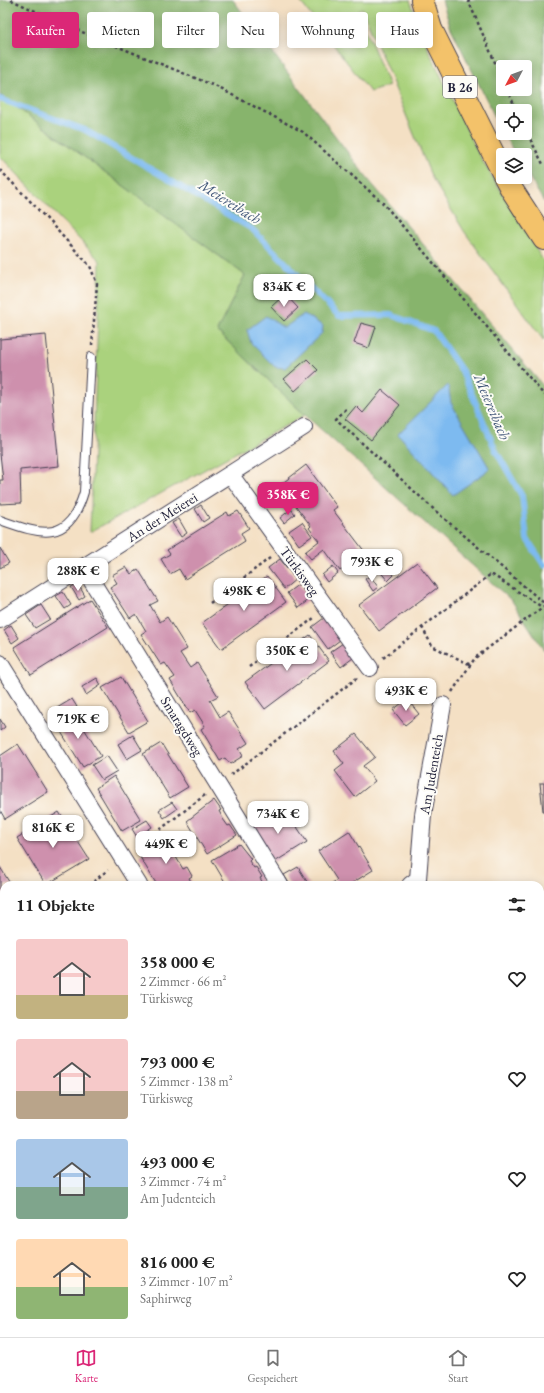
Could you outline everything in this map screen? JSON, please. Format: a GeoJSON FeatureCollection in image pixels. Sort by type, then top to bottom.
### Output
{"type":"FeatureCollection","features":[{"type":"Feature","properties":{"kind":"main road","name":"B 26"},"geometry":{"type":"LineString","coordinates":[[422,0],[431,29],[496,159]]}},
{"type":"Feature","properties":{"kind":"main road"},"geometry":{"type":"LineString","coordinates":[[509,184],[544,239]]}},
{"type":"Feature","properties":{"kind":"street","name":"An der Meierei"},"geometry":{"type":"LineString","coordinates":[[0,620],[304,427]]}},
{"type":"Feature","properties":{"kind":"street","name":"Türkisweg"},"geometry":{"type":"LineString","coordinates":[[230,474],[370,668]]}},
{"type":"Feature","properties":{"kind":"street","name":"Smaragdweg"},"geometry":{"type":"LineString","coordinates":[[83,567],[278,881]]}},
{"type":"Feature","properties":{"kind":"street"},"geometry":{"type":"LineString","coordinates":[[0,662],[137,881]]}},
{"type":"Feature","properties":{"kind":"street","name":"Am Judenteich"},"geometry":{"type":"LineString","coordinates":[[415,881],[418,879],[423,815],[443,705]]}},
{"type":"Feature","properties":{"kind":"lane"},"geometry":{"type":"LineString","coordinates":[[0,520],[36,531],[56,532],[72,521],[84,492],[91,357]]}},
{"type":"Feature","properties":{"kind":"path"},"geometry":{"type":"LineString","coordinates":[[11,0],[82,32],[215,86],[303,132],[384,204],[544,395]]}},
{"type":"Feature","properties":{"kind":"path"},"geometry":{"type":"LineString","coordinates":[[468,0],[496,64]]}},
{"type":"Feature","properties":{"kind":"path"},"geometry":{"type":"LineString","coordinates":[[531,140],[544,166]]}},
{"type":"Feature","properties":{"kind":"path"},"geometry":{"type":"LineString","coordinates":[[0,170],[90,266],[96,284],[91,357]]}},
{"type":"Feature","properties":{"kind":"path"},"geometry":{"type":"LineString","coordinates":[[346,409],[336,419],[440,515],[543,605]]}},
{"type":"Feature","properties":{"kind":"path"},"geometry":{"type":"LineString","coordinates":[[210,603],[283,548]]}},
{"type":"Feature","properties":{"kind":"path"},"geometry":{"type":"LineString","coordinates":[[370,668],[491,574],[543,605]]}},
{"type":"Feature","properties":{"kind":"path"},"geometry":{"type":"LineString","coordinates":[[443,705],[475,658],[543,605]]}},
{"type":"Feature","properties":{"kind":"path"},"geometry":{"type":"LineString","coordinates":[[249,667],[327,608]]}},
{"type":"Feature","properties":{"kind":"path"},"geometry":{"type":"LineString","coordinates":[[422,627],[432,646],[471,665]]}},
{"type":"Feature","properties":{"kind":"green space"},"geometry":{"type":"Polygon","coordinates":[[[0,0],[233,0],[242,12],[227,12],[227,48],[269,48],[367,178],[544,387],[544,650],[512,601],[305,415],[217,331],[245,275],[0,95],[0,0]]]}},
{"type":"Feature","properties":{"kind":"green space"},"geometry":{"type":"Polygon","coordinates":[[[299,0],[410,0],[414,12],[376,12],[376,42],[368,23],[368,12],[364,12],[362,8],[358,10],[359,12],[308,12],[299,0]]]}},
{"type":"Feature","properties":{"kind":"green space"},"geometry":{"type":"Polygon","coordinates":[[[442,0],[544,0],[544,202],[532,182],[532,148],[512,148],[507,140],[532,140],[532,104],[496,104],[496,119],[450,26],[442,0]]]}},
{"type":"Feature","properties":{"kind":"green space"},"geometry":{"type":"Polygon","coordinates":[[[368,35],[389,86],[370,92],[336,48],[368,48],[368,35]]]}},
{"type":"Feature","properties":{"kind":"green space"},"geometry":{"type":"Polygon","coordinates":[[[378,48],[428,48],[479,155],[544,262],[544,341],[464,231],[432,178],[378,48]]]}},
{"type":"Feature","properties":{"kind":"green space"},"geometry":{"type":"Polygon","coordinates":[[[0,95],[245,275],[217,331],[305,415],[90,532],[100,261],[0,156],[0,95]]]}},
{"type":"Feature","properties":{"kind":"water"},"geometry":{"type":"Polygon","coordinates":[[[304,314],[323,326],[322,333],[285,368],[275,367],[251,343],[247,330],[266,316],[284,328],[304,314]]]}},
{"type":"Feature","properties":{"kind":"water"},"geometry":{"type":"Polygon","coordinates":[[[448,385],[451,403],[490,469],[453,495],[398,434],[448,385]]]}},
{"type":"Feature","properties":{"kind":"building"},"geometry":{"type":"Polygon","coordinates":[[[285,294],[298,308],[284,321],[271,307],[285,294]]]}},
{"type":"Feature","properties":{"kind":"building"},"geometry":{"type":"Polygon","coordinates":[[[361,323],[376,327],[369,348],[354,343],[361,323]]]}},
{"type":"Feature","properties":{"kind":"building"},"geometry":{"type":"Polygon","coordinates":[[[46,335],[59,466],[20,470],[21,503],[0,504],[0,480],[3,480],[0,454],[0,339],[46,335]]]}},
{"type":"Feature","properties":{"kind":"building"},"geometry":{"type":"Polygon","coordinates":[[[307,359],[318,370],[295,391],[284,379],[307,359]]]}},
{"type":"Feature","properties":{"kind":"building"},"geometry":{"type":"Polygon","coordinates":[[[382,390],[400,405],[371,440],[345,419],[356,406],[363,413],[382,390]]]}},
{"type":"Feature","properties":{"kind":"building"},"geometry":{"type":"Polygon","coordinates":[[[306,465],[337,507],[333,510],[365,552],[340,571],[324,549],[311,559],[305,552],[319,541],[309,528],[311,526],[280,485],[306,465]]]}},
{"type":"Feature","properties":{"kind":"building"},"geometry":{"type":"Polygon","coordinates":[[[201,505],[209,518],[203,522],[195,509],[201,505]]]}},
{"type":"Feature","properties":{"kind":"building"},"geometry":{"type":"Polygon","coordinates":[[[291,509],[295,514],[284,523],[280,518],[291,509]]]}},
{"type":"Feature","properties":{"kind":"building"},"geometry":{"type":"Polygon","coordinates":[[[238,511],[249,528],[241,533],[245,541],[185,579],[179,569],[170,574],[161,559],[170,554],[167,550],[227,512],[229,516],[238,511]]]}},
{"type":"Feature","properties":{"kind":"building"},"geometry":{"type":"Polygon","coordinates":[[[179,519],[187,533],[181,537],[172,523],[179,519]]]}},
{"type":"Feature","properties":{"kind":"building"},"geometry":{"type":"Polygon","coordinates":[[[302,522],[312,536],[299,545],[289,531],[302,522]]]}},
{"type":"Feature","properties":{"kind":"building"},"geometry":{"type":"Polygon","coordinates":[[[0,548],[9,563],[0,568],[0,548]]]}},
{"type":"Feature","properties":{"kind":"building"},"geometry":{"type":"Polygon","coordinates":[[[280,559],[296,579],[284,589],[268,568],[280,559]]]}},
{"type":"Feature","properties":{"kind":"building"},"geometry":{"type":"Polygon","coordinates":[[[417,562],[437,588],[379,631],[359,605],[417,562]]]}},
{"type":"Feature","properties":{"kind":"building"},"geometry":{"type":"Polygon","coordinates":[[[385,563],[394,575],[388,581],[378,569],[385,563]]]}},
{"type":"Feature","properties":{"kind":"building"},"geometry":{"type":"Polygon","coordinates":[[[333,566],[338,573],[327,582],[322,575],[333,566]]]}},
{"type":"Feature","properties":{"kind":"building"},"geometry":{"type":"Polygon","coordinates":[[[126,567],[131,574],[138,569],[158,601],[150,605],[160,622],[167,617],[187,649],[180,653],[190,668],[197,663],[218,696],[210,700],[220,717],[228,712],[248,743],[239,749],[243,756],[230,764],[225,758],[220,761],[201,729],[205,726],[195,710],[190,713],[170,680],[175,677],[165,663],[161,665],[141,634],[146,631],[136,614],[130,618],[110,587],[117,583],[112,575],[126,567]]]}},
{"type":"Feature","properties":{"kind":"building"},"geometry":{"type":"Polygon","coordinates":[[[267,576],[286,602],[221,649],[202,623],[267,576]]]}},
{"type":"Feature","properties":{"kind":"building"},"geometry":{"type":"Polygon","coordinates":[[[370,576],[378,587],[373,591],[365,579],[370,576]]]}},
{"type":"Feature","properties":{"kind":"building"},"geometry":{"type":"Polygon","coordinates":[[[78,584],[85,596],[79,600],[71,587],[78,584]]]}},
{"type":"Feature","properties":{"kind":"building"},"geometry":{"type":"Polygon","coordinates":[[[299,584],[310,599],[298,608],[287,593],[299,584]]]}},
{"type":"Feature","properties":{"kind":"building"},"geometry":{"type":"Polygon","coordinates":[[[63,592],[71,605],[65,609],[56,596],[63,592]]]}},
{"type":"Feature","properties":{"kind":"building"},"geometry":{"type":"Polygon","coordinates":[[[90,599],[108,627],[31,675],[14,647],[90,599]]]}},
{"type":"Feature","properties":{"kind":"building"},"geometry":{"type":"Polygon","coordinates":[[[41,605],[50,619],[35,628],[26,615],[41,605]]]}},
{"type":"Feature","properties":{"kind":"building"},"geometry":{"type":"Polygon","coordinates":[[[324,618],[340,640],[328,649],[312,627],[324,618]]]}},
{"type":"Feature","properties":{"kind":"building"},"geometry":{"type":"Polygon","coordinates":[[[11,625],[19,638],[12,643],[4,630],[11,625]]]}},
{"type":"Feature","properties":{"kind":"building"},"geometry":{"type":"Polygon","coordinates":[[[310,635],[329,661],[265,709],[245,682],[310,635]]]}},
{"type":"Feature","properties":{"kind":"building"},"geometry":{"type":"Polygon","coordinates":[[[343,643],[353,658],[341,667],[330,652],[343,643]]]}},
{"type":"Feature","properties":{"kind":"building"},"geometry":{"type":"Polygon","coordinates":[[[121,677],[148,721],[129,732],[102,688],[121,677]]]}},
{"type":"Feature","properties":{"kind":"building"},"geometry":{"type":"Polygon","coordinates":[[[97,678],[101,685],[86,695],[82,687],[97,678]]]}},
{"type":"Feature","properties":{"kind":"building"},"geometry":{"type":"Polygon","coordinates":[[[72,699],[77,707],[62,716],[57,708],[72,699]]]}},
{"type":"Feature","properties":{"kind":"building"},"geometry":{"type":"Polygon","coordinates":[[[407,699],[419,714],[405,725],[393,710],[407,699]]]}},
{"type":"Feature","properties":{"kind":"building"},"geometry":{"type":"Polygon","coordinates":[[[74,712],[101,756],[83,767],[56,724],[74,712]]]}},
{"type":"Feature","properties":{"kind":"building"},"geometry":{"type":"Polygon","coordinates":[[[0,719],[5,727],[0,731],[0,719]]]}},
{"type":"Feature","properties":{"kind":"building"},"geometry":{"type":"Polygon","coordinates":[[[356,734],[375,757],[363,766],[375,781],[355,797],[335,771],[344,764],[334,751],[356,734]]]}},
{"type":"Feature","properties":{"kind":"building"},"geometry":{"type":"Polygon","coordinates":[[[133,735],[142,750],[127,759],[118,744],[133,735]]]}},
{"type":"Feature","properties":{"kind":"building"},"geometry":{"type":"Polygon","coordinates":[[[161,743],[188,787],[170,798],[143,754],[161,743]]]}},
{"type":"Feature","properties":{"kind":"building"},"geometry":{"type":"Polygon","coordinates":[[[18,744],[48,792],[5,819],[0,810],[0,756],[18,744]]]}},
{"type":"Feature","properties":{"kind":"building"},"geometry":{"type":"Polygon","coordinates":[[[107,756],[117,771],[102,780],[92,765],[107,756]]]}},
{"type":"Feature","properties":{"kind":"building"},"geometry":{"type":"Polygon","coordinates":[[[114,776],[141,820],[122,831],[96,788],[114,776]]]}},
{"type":"Feature","properties":{"kind":"building"},"geometry":{"type":"Polygon","coordinates":[[[540,783],[544,783],[544,811],[543,811],[540,783]]]}},
{"type":"Feature","properties":{"kind":"building"},"geometry":{"type":"Polygon","coordinates":[[[214,800],[221,810],[219,811],[223,819],[228,826],[230,825],[237,835],[207,854],[187,821],[214,800]]]}},
{"type":"Feature","properties":{"kind":"building"},"geometry":{"type":"Polygon","coordinates":[[[172,802],[177,809],[164,818],[159,810],[172,802]]]}},
{"type":"Feature","properties":{"kind":"building"},"geometry":{"type":"Polygon","coordinates":[[[283,806],[307,842],[273,863],[250,827],[283,806]]]}},
{"type":"Feature","properties":{"kind":"building"},"geometry":{"type":"Polygon","coordinates":[[[59,812],[89,859],[53,881],[44,881],[17,838],[59,812]]]}},
{"type":"Feature","properties":{"kind":"building"},"geometry":{"type":"Polygon","coordinates":[[[147,820],[152,827],[137,837],[132,829],[147,820]]]}},
{"type":"Feature","properties":{"kind":"building"},"geometry":{"type":"Polygon","coordinates":[[[349,831],[373,870],[355,881],[335,881],[337,880],[318,851],[349,831]]]}},
{"type":"Feature","properties":{"kind":"building"},"geometry":{"type":"Polygon","coordinates":[[[168,836],[177,850],[173,852],[183,869],[187,867],[192,876],[189,878],[191,881],[155,881],[140,857],[168,836]]]}},
{"type":"Feature","properties":{"kind":"building"},"geometry":{"type":"Polygon","coordinates":[[[239,844],[251,859],[249,861],[254,868],[256,867],[262,877],[260,878],[262,881],[224,881],[212,860],[239,844]]]}},
{"type":"Feature","properties":{"kind":"building"},"geometry":{"type":"Polygon","coordinates":[[[0,867],[9,881],[0,881],[0,867]]]}},
{"type":"Feature","properties":{"kind":"building"},"geometry":{"type":"Polygon","coordinates":[[[298,867],[307,881],[288,881],[284,875],[298,867]]]}},
{"type":"Feature","properties":{"kind":"waterway","name":"Meiereibach"},"geometry":{"type":"LineString","coordinates":[[0,99],[85,130],[252,229],[339,316],[391,315],[434,331],[462,371],[496,451],[522,496],[527,539],[544,565]]}}]}
